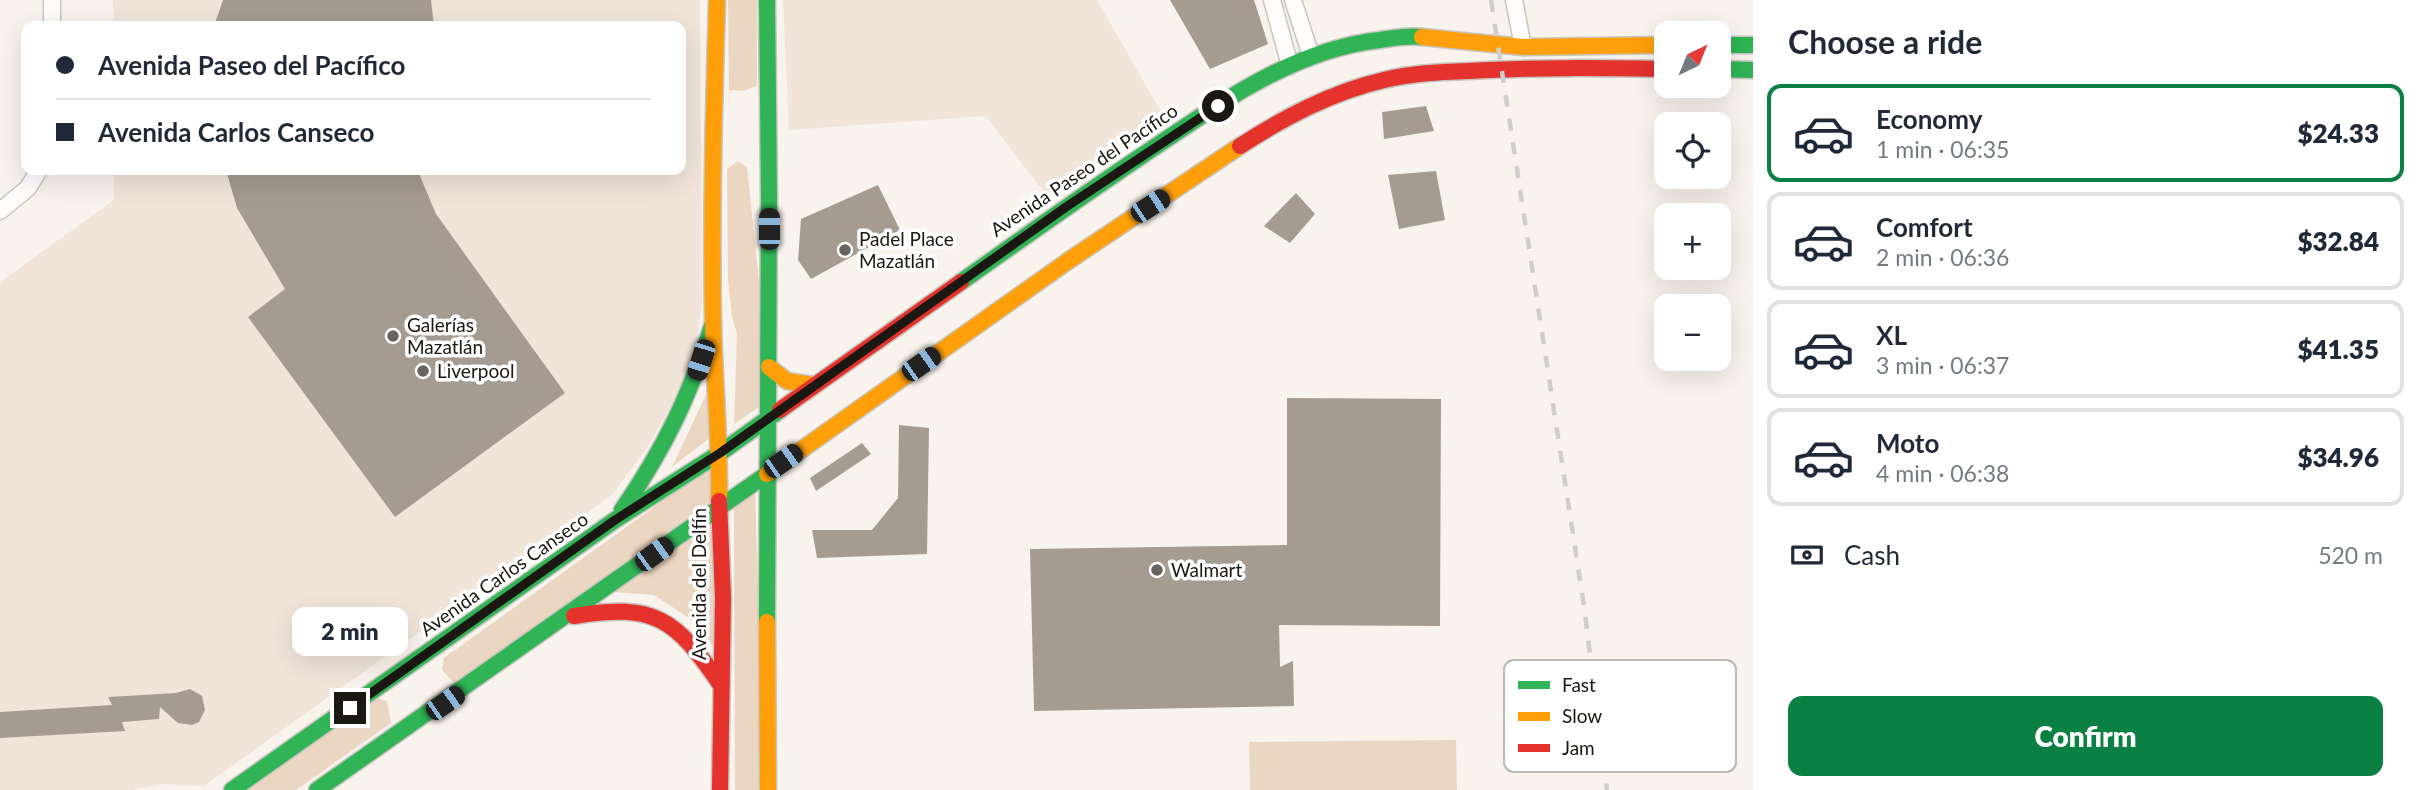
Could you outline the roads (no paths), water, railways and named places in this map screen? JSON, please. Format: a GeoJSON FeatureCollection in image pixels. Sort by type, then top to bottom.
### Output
{"type":"FeatureCollection","features":[{"type":"Feature","properties":{"kind":"main road","name":"Avenida del Delfín"},"geometry":{"type":"LineString","coordinates":[[717,0],[712,184],[713,323],[720,453],[719,506],[723,597],[720,790]]}},
{"type":"Feature","properties":{"kind":"main road"},"geometry":{"type":"LineString","coordinates":[[767,0],[770,122],[766,651],[768,790]]}},
{"type":"Feature","properties":{"kind":"main road"},"geometry":{"type":"LineString","coordinates":[[1413,36],[1421,54],[1417,74]]}},
{"type":"Feature","properties":{"kind":"main road","name":"Avenida Paseo del Pacífico"},"geometry":{"type":"LineString","coordinates":[[768,417],[1196,119],[1262,79],[1311,55],[1361,42],[1413,36],[1523,47],[1654,45]]}},
{"type":"Feature","properties":{"kind":"main road"},"geometry":{"type":"LineString","coordinates":[[1731,45],[1753,45]]}},
{"type":"Feature","properties":{"kind":"main road"},"geometry":{"type":"LineString","coordinates":[[317,790],[425,718],[719,506],[1091,244],[1285,117],[1327,98],[1378,81],[1417,74],[1531,67],[1654,68]]}},
{"type":"Feature","properties":{"kind":"main road"},"geometry":{"type":"LineString","coordinates":[[1731,69],[1753,69]]}},
{"type":"Feature","properties":{"kind":"main road"},"geometry":{"type":"LineString","coordinates":[[615,520],[657,457],[679,416],[713,323]]}},
{"type":"Feature","properties":{"kind":"main road"},"geometry":{"type":"LineString","coordinates":[[769,367],[788,381],[813,385]]}},
{"type":"Feature","properties":{"kind":"main road","name":"Avenida Carlos Canseco"},"geometry":{"type":"LineString","coordinates":[[232,790],[615,520],[720,453],[768,417]]}},
{"type":"Feature","properties":{"kind":"main road"},"geometry":{"type":"LineString","coordinates":[[567,617],[606,610],[623,610],[666,622],[691,642],[720,684]]}},
{"type":"Feature","properties":{"kind":"street"},"geometry":{"type":"LineString","coordinates":[[52,0],[52,21]]}},
{"type":"Feature","properties":{"kind":"street"},"geometry":{"type":"LineString","coordinates":[[1272,0],[1290,66]]}},
{"type":"Feature","properties":{"kind":"street"},"geometry":{"type":"LineString","coordinates":[[1293,0],[1311,55]]}},
{"type":"Feature","properties":{"kind":"street"},"geometry":{"type":"LineString","coordinates":[[1514,0],[1523,47]]}},
{"type":"Feature","properties":{"kind":"street"},"geometry":{"type":"LineString","coordinates":[[0,211],[28,188],[35,175]]}},
{"type":"Feature","properties":{"kind":"railway"},"geometry":{"type":"LineString","coordinates":[[1491,0],[1591,660]]}},
{"type":"Feature","properties":{"kind":"railway"},"geometry":{"type":"LineString","coordinates":[[1605,772],[1607,790]]}},
{"type":"Feature","properties":{"kind":"place","name":"Padel Place Mazatlán"},"geometry":{"type":"Point","coordinates":[845,250]}},
{"type":"Feature","properties":{"kind":"place","name":"Galerías Mazatlán"},"geometry":{"type":"Point","coordinates":[393,336]}},
{"type":"Feature","properties":{"kind":"place","name":"Liverpool"},"geometry":{"type":"Point","coordinates":[423,371]}},
{"type":"Feature","properties":{"kind":"place","name":"Walmart"},"geometry":{"type":"Point","coordinates":[1157,570]}}]}
